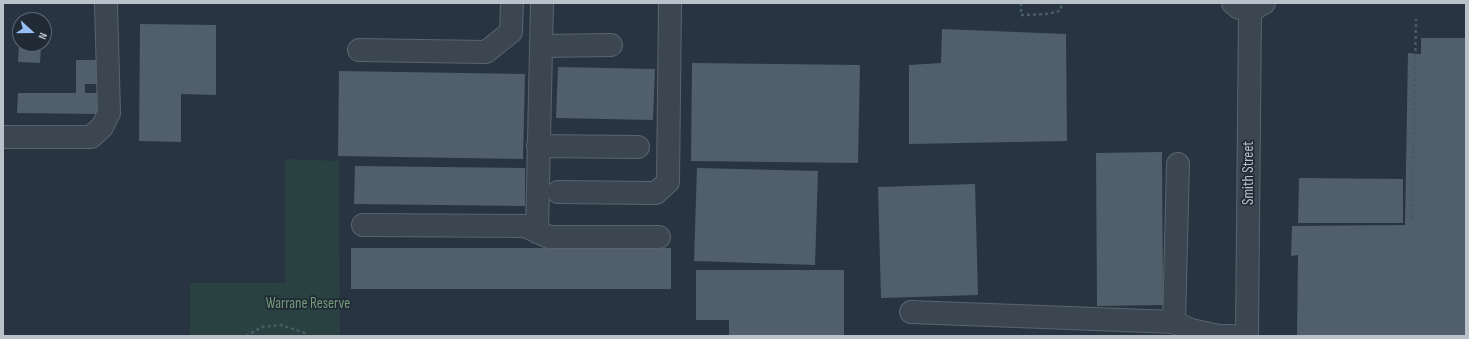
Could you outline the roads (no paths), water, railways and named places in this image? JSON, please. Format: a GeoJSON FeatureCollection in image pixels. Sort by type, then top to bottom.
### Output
{"type":"FeatureCollection","features":[{"type":"Feature","properties":{"kind":"street"},"geometry":{"type":"LineString","coordinates":[[3,137],[91,137],[102,127],[109,113],[106,3]]}},
{"type":"Feature","properties":{"kind":"street"},"geometry":{"type":"LineString","coordinates":[[359,50],[486,52],[511,32],[512,3]]}},
{"type":"Feature","properties":{"kind":"street"},"geometry":{"type":"LineString","coordinates":[[537,232],[542,3]]}},
{"type":"Feature","properties":{"kind":"street"},"geometry":{"type":"LineString","coordinates":[[558,192],[656,193],[668,182],[670,3]]}},
{"type":"Feature","properties":{"kind":"street","name":"Smith Street"},"geometry":{"type":"LineString","coordinates":[[1247,336],[1249,5]]}},
{"type":"Feature","properties":{"kind":"street"},"geometry":{"type":"LineString","coordinates":[[541,46],[611,45]]}},
{"type":"Feature","properties":{"kind":"street"},"geometry":{"type":"LineString","coordinates":[[538,146],[638,147]]}},
{"type":"Feature","properties":{"kind":"street"},"geometry":{"type":"LineString","coordinates":[[1174,322],[1178,164]]}},
{"type":"Feature","properties":{"kind":"street"},"geometry":{"type":"LineString","coordinates":[[363,225],[525,226],[549,238],[659,237]]}},
{"type":"Feature","properties":{"kind":"street"},"geometry":{"type":"LineString","coordinates":[[911,312],[1174,322],[1191,330],[1219,336],[1232,336]]}},
{"type":"Feature","properties":{"kind":"park label","name":"Warrane Reserve"},"geometry":{"type":"Point","coordinates":[308,304]}}]}
